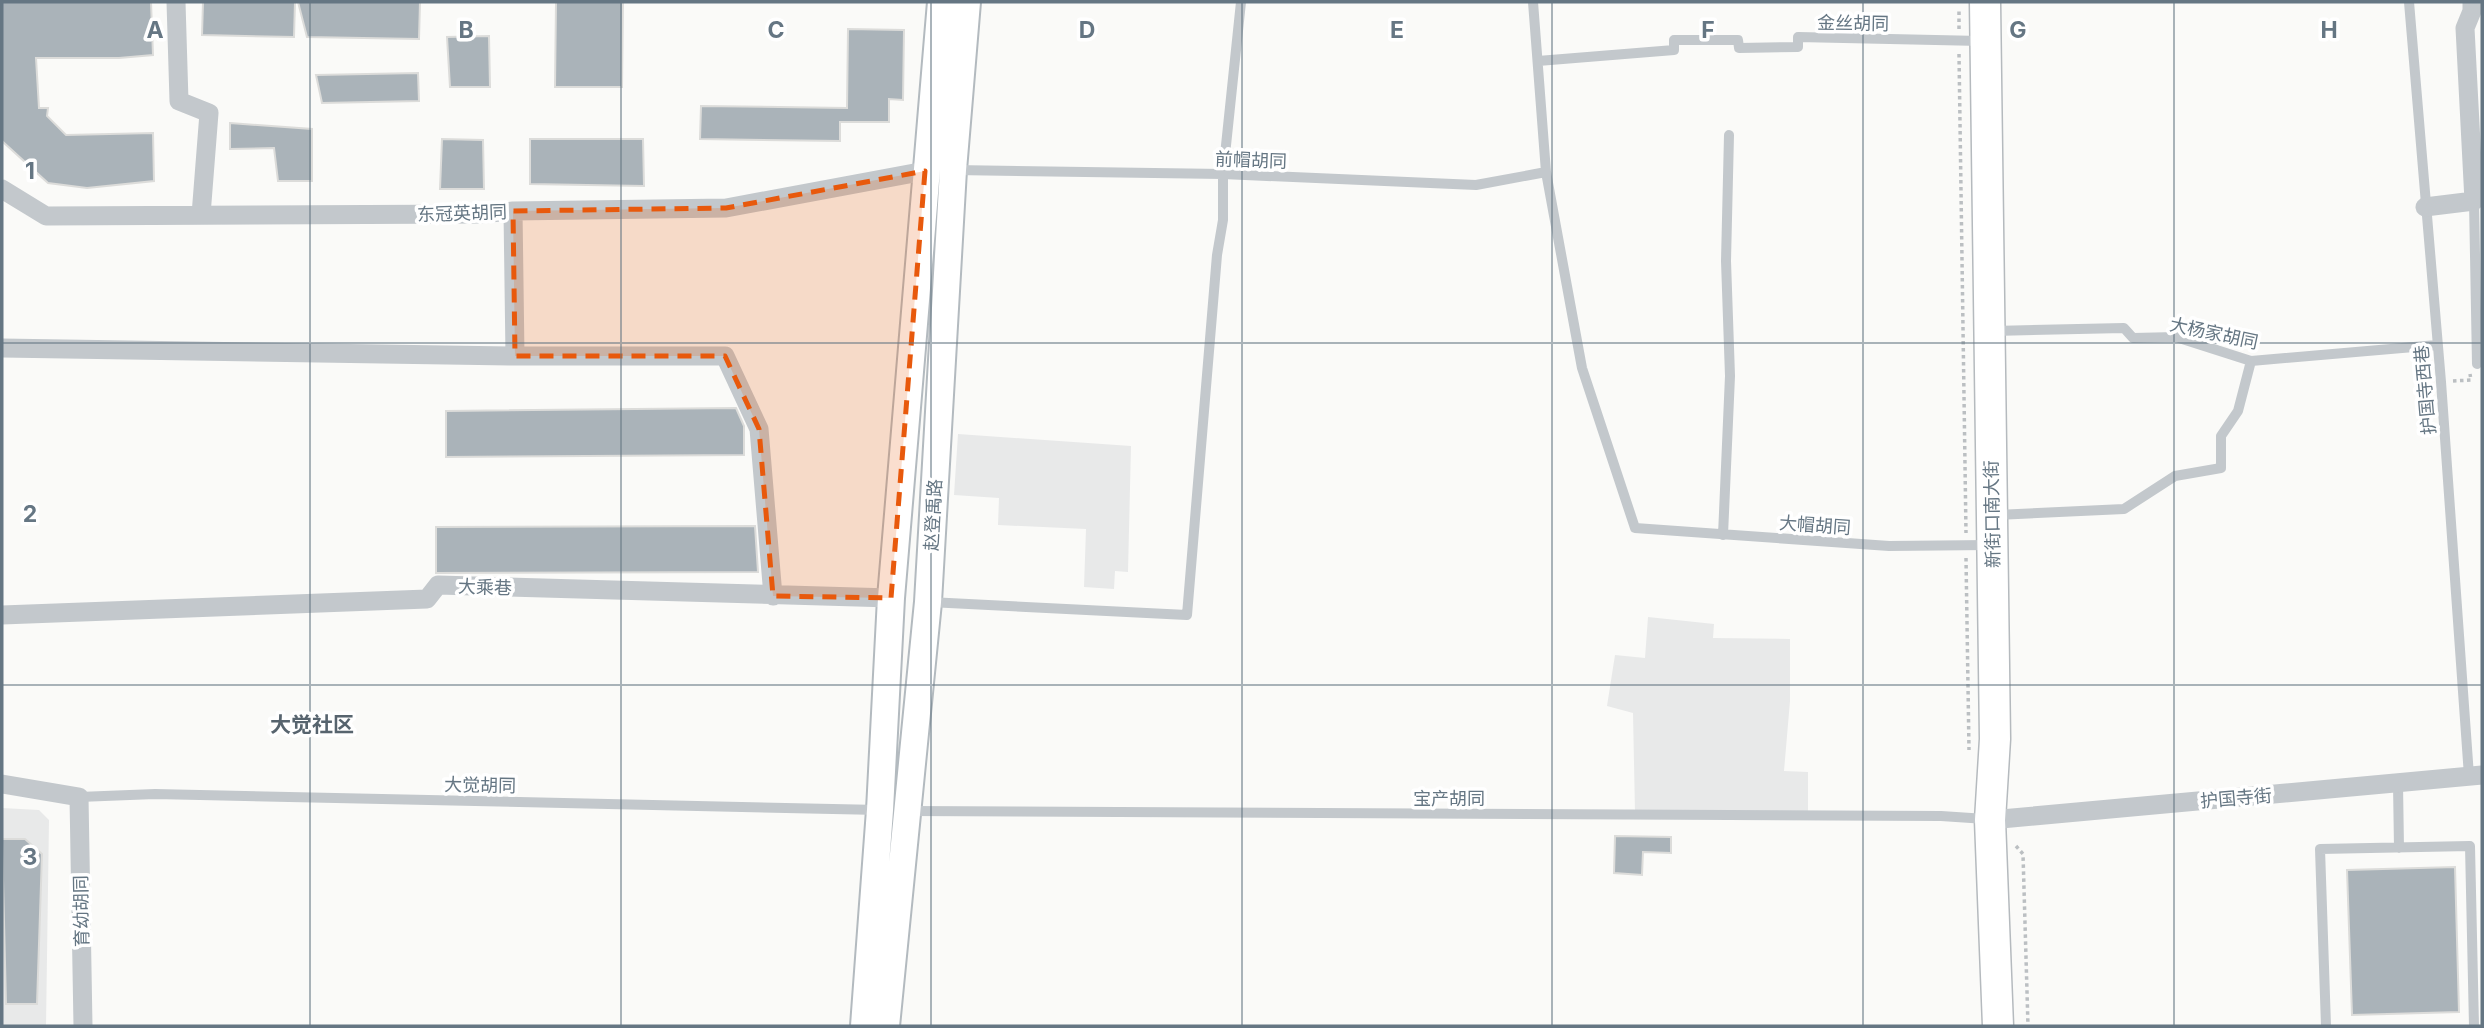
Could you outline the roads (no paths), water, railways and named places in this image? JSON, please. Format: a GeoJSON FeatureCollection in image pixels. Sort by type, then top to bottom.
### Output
{"type":"FeatureCollection","features":[{"type":"Feature","properties":{"kind":"main road","name":"赵登禹路"},"geometry":{"type":"LineString","coordinates":[[864,1026],[880,810],[891,598],[941,2]]}},
{"type":"Feature","properties":{"kind":"main road","name":"赵登禹路"},"geometry":{"type":"LineString","coordinates":[[887,1026],[928,602],[953,170],[967,2]]}},
{"type":"Feature","properties":{"kind":"main road","name":"新街口南大街"},"geometry":{"type":"LineString","coordinates":[[1985,2],[1972,41],[1989,332],[1992,515],[1979,545],[1995,739],[1990,820],[1998,1026]]}},
{"type":"Feature","properties":{"kind":"street"},"geometry":{"type":"LineString","coordinates":[[176,2],[178,101],[209,113],[201,215]]}},
{"type":"Feature","properties":{"kind":"street"},"geometry":{"type":"LineString","coordinates":[[2425,207],[2474,201],[2465,28],[2472,11],[2472,2]]}},
{"type":"Feature","properties":{"kind":"street","name":"东冠英胡同"},"geometry":{"type":"LineString","coordinates":[[2,189],[46,216],[479,214],[513,211],[726,208],[925,171],[953,170]]}},
{"type":"Feature","properties":{"kind":"street"},"geometry":{"type":"LineString","coordinates":[[513,211],[515,356]]}},
{"type":"Feature","properties":{"kind":"street"},"geometry":{"type":"LineString","coordinates":[[2,348],[515,356],[725,356],[759,429],[773,596]]}},
{"type":"Feature","properties":{"kind":"street","name":"大乘巷"},"geometry":{"type":"LineString","coordinates":[[2,615],[427,599],[438,585],[891,598]]}},
{"type":"Feature","properties":{"kind":"street","name":"护国寺街"},"geometry":{"type":"LineString","coordinates":[[1990,820],[2476,776]]}},
{"type":"Feature","properties":{"kind":"street"},"geometry":{"type":"LineString","coordinates":[[2,784],[79,797]]}},
{"type":"Feature","properties":{"kind":"street","name":"育幼胡同"},"geometry":{"type":"LineString","coordinates":[[79,797],[83,1026]]}},
{"type":"Feature","properties":{"kind":"lane"},"geometry":{"type":"LineString","coordinates":[[928,602],[1187,615],[1217,255],[1223,220],[1223,174],[1241,2]]}},
{"type":"Feature","properties":{"kind":"lane"},"geometry":{"type":"LineString","coordinates":[[1533,2],[1546,172]]}},
{"type":"Feature","properties":{"kind":"lane","name":"护国寺西巷"},"geometry":{"type":"LineString","coordinates":[[2409,2],[2476,776]]}},
{"type":"Feature","properties":{"kind":"lane","name":"金丝胡同"},"geometry":{"type":"LineString","coordinates":[[1538,61],[1674,50],[1674,40],[1738,40],[1739,48],[1798,47],[1798,37],[1972,41]]}},
{"type":"Feature","properties":{"kind":"lane"},"geometry":{"type":"LineString","coordinates":[[1723,535],[1730,376],[1726,261],[1730,135]]}},
{"type":"Feature","properties":{"kind":"lane","name":"前帽胡同"},"geometry":{"type":"LineString","coordinates":[[953,170],[1223,174],[1476,185],[1546,172]]}},
{"type":"Feature","properties":{"kind":"lane","name":"大帽胡同"},"geometry":{"type":"LineString","coordinates":[[1546,172],[1582,368],[1635,528],[1889,546],[1979,545]]}},
{"type":"Feature","properties":{"kind":"lane"},"geometry":{"type":"LineString","coordinates":[[2474,201],[2478,229],[2477,364]]}},
{"type":"Feature","properties":{"kind":"lane","name":"大杨家胡同"},"geometry":{"type":"LineString","coordinates":[[1989,332],[2124,328],[2133,338],[2176,337],[2251,361],[2437,345]]}},
{"type":"Feature","properties":{"kind":"lane"},"geometry":{"type":"LineString","coordinates":[[1992,515],[2123,509],[2175,475],[2221,468],[2221,436],[2238,411],[2251,361]]}},
{"type":"Feature","properties":{"kind":"lane"},"geometry":{"type":"LineString","coordinates":[[2398,784],[2399,848]]}},
{"type":"Feature","properties":{"kind":"lane","name":"大觉胡同"},"geometry":{"type":"LineString","coordinates":[[79,797],[155,794],[880,810]]}},
{"type":"Feature","properties":{"kind":"lane","name":"宝产胡同"},"geometry":{"type":"LineString","coordinates":[[907,811],[1927,816],[1990,820]]}},
{"type":"Feature","properties":{"kind":"lane"},"geometry":{"type":"LineString","coordinates":[[2326,1026],[2320,849],[2470,846],[2474,1026]]}},
{"type":"Feature","properties":{"kind":"district","name":"大觉社区"},"geometry":{"type":"Point","coordinates":[312,724]}}]}
